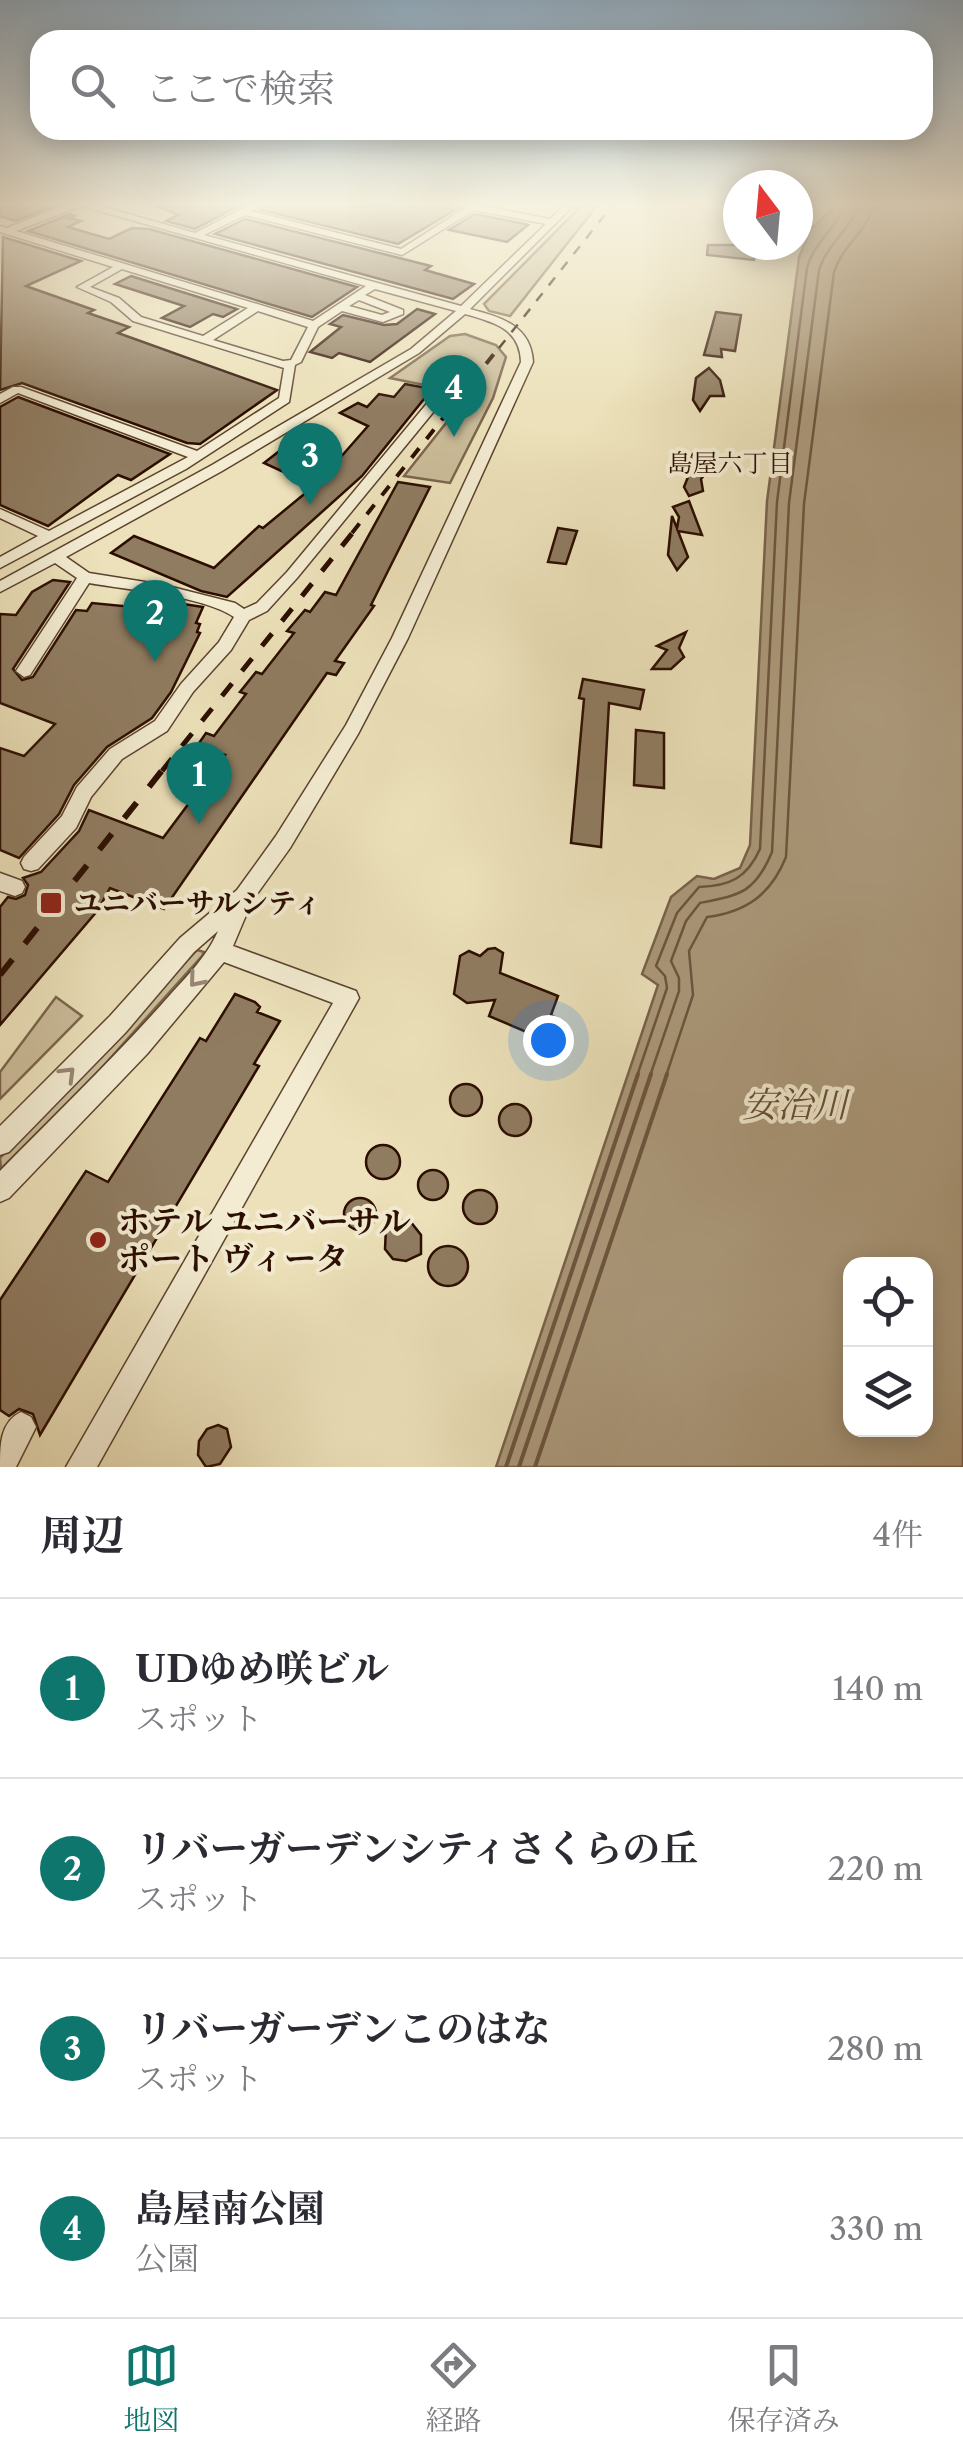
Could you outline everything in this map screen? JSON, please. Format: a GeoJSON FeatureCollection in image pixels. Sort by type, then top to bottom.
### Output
{"type":"FeatureCollection","features":[{"type":"Feature","properties":{"kind":"street"},"geometry":{"type":"LineString","coordinates":[[113,270],[82,288],[115,300],[137,318],[266,360],[290,363],[296,362],[314,326],[374,286]]}},
{"type":"Feature","properties":{"kind":"street"},"geometry":{"type":"LineString","coordinates":[[135,270],[314,326]]}},
{"type":"Feature","properties":{"kind":"street"},"geometry":{"type":"LineString","coordinates":[[0,1143],[118,1024],[187,945],[244,896],[284,842],[352,729],[400,638],[525,370],[527,347],[516,330],[464,310],[317,270]]}},
{"type":"Feature","properties":{"kind":"street"},"geometry":{"type":"LineString","coordinates":[[0,587],[415,351],[503,270]]}},
{"type":"Feature","properties":{"kind":"street"},"geometry":{"type":"LineString","coordinates":[[341,307],[383,319],[399,312],[358,296]]}},
{"type":"Feature","properties":{"kind":"street"},"geometry":{"type":"LineString","coordinates":[[205,340],[256,308]]}},
{"type":"Feature","properties":{"kind":"street"},"geometry":{"type":"LineString","coordinates":[[0,563],[198,456],[285,399],[290,363]]}},
{"type":"Feature","properties":{"kind":"street"},"geometry":{"type":"LineString","coordinates":[[2,396],[17,389],[198,456]]}},
{"type":"Feature","properties":{"kind":"street"},"geometry":{"type":"LineString","coordinates":[[31,863],[68,822],[84,792],[116,754],[168,717],[186,688],[225,646],[243,616],[262,607],[292,575],[440,396],[441,389]]}},
{"type":"Feature","properties":{"kind":"street"},"geometry":{"type":"LineString","coordinates":[[0,513],[50,536]]}},
{"type":"Feature","properties":{"kind":"street"},"geometry":{"type":"LineString","coordinates":[[56,556],[85,578],[161,590],[230,608],[243,616]]}},
{"type":"Feature","properties":{"kind":"street"},"geometry":{"type":"LineString","coordinates":[[24,670],[85,578]]}},
{"type":"Feature","properties":{"kind":"street"},"geometry":{"type":"LineString","coordinates":[[0,1189],[140,1046],[220,951],[244,896]]}},
{"type":"Feature","properties":{"kind":"street"},"geometry":{"type":"LineString","coordinates":[[82,1467],[348,998],[220,951]]}},
{"type":"Feature","properties":{"kind":"street"},"geometry":{"type":"LineString","coordinates":[[0,1467],[21,1427]]}},
{"type":"Feature","properties":{"kind":"shaded area"},"geometry":{"type":"Polygon","coordinates":[[[517,270],[546,270],[510,316],[489,311],[484,304],[517,270]]]}},
{"type":"Feature","properties":{"kind":"shaded area"},"geometry":{"type":"Polygon","coordinates":[[[465,334],[496,345],[506,357],[493,398],[450,483],[404,476],[469,394],[390,378],[450,336],[465,334]]]}},
{"type":"Feature","properties":{"kind":"shaded area"},"geometry":{"type":"Polygon","coordinates":[[[197,950],[204,952],[202,956],[97,1073],[1,1169],[0,1158],[197,950]]]}},
{"type":"Feature","properties":{"kind":"shaded area"},"geometry":{"type":"Polygon","coordinates":[[[56,997],[82,1016],[0,1099],[0,1072],[56,997]]]}},
{"type":"Feature","properties":{"kind":"water","name":"安治川"},"geometry":{"type":"Polygon","coordinates":[[[797,270],[963,270],[963,1467],[496,1467],[658,985],[642,974],[671,897],[697,876],[714,879],[740,868],[750,845],[767,501],[797,270]]]}},
{"type":"Feature","properties":{"kind":"building"},"geometry":{"type":"Polygon","coordinates":[[[2,270],[60,270],[26,286],[129,327],[118,333],[277,390],[200,444],[187,443],[22,383],[0,390],[2,270]]]}},
{"type":"Feature","properties":{"kind":"building"},"geometry":{"type":"Polygon","coordinates":[[[158,270],[298,270],[357,287],[312,317],[158,270]]]}},
{"type":"Feature","properties":{"kind":"building"},"geometry":{"type":"Polygon","coordinates":[[[348,270],[427,270],[474,284],[453,299],[348,270]]]}},
{"type":"Feature","properties":{"kind":"building"},"geometry":{"type":"Polygon","coordinates":[[[131,276],[237,309],[223,317],[213,314],[190,327],[162,318],[184,306],[115,284],[131,276]]]}},
{"type":"Feature","properties":{"kind":"building"},"geometry":{"type":"Polygon","coordinates":[[[417,309],[435,314],[370,362],[339,353],[332,358],[310,352],[341,327],[330,324],[343,315],[384,325],[397,324],[417,309]]]}},
{"type":"Feature","properties":{"kind":"building"},"geometry":{"type":"Polygon","coordinates":[[[716,312],[741,315],[735,351],[721,349],[722,357],[704,355],[716,312]]]}},
{"type":"Feature","properties":{"kind":"building"},"geometry":{"type":"Polygon","coordinates":[[[709,368],[720,380],[724,396],[710,396],[700,411],[693,400],[696,378],[709,368]]]}},
{"type":"Feature","properties":{"kind":"building"},"geometry":{"type":"Polygon","coordinates":[[[405,384],[432,389],[362,476],[227,597],[201,591],[111,553],[134,536],[214,568],[259,526],[263,528],[314,486],[264,463],[282,449],[332,467],[368,426],[340,413],[358,403],[367,407],[379,394],[394,397],[405,384]]]}},
{"type":"Feature","properties":{"kind":"building"},"geometry":{"type":"Polygon","coordinates":[[[18,397],[170,454],[131,480],[118,475],[48,526],[0,505],[0,407],[18,397]]]}},
{"type":"Feature","properties":{"kind":"building"},"geometry":{"type":"Polygon","coordinates":[[[699,450],[708,458],[701,466],[705,474],[701,479],[703,491],[689,496],[684,487],[692,467],[690,456],[699,450]]]}},
{"type":"Feature","properties":{"kind":"building"},"geometry":{"type":"Polygon","coordinates":[[[398,482],[430,487],[371,605],[374,606],[335,661],[344,663],[336,675],[327,673],[164,909],[110,888],[98,910],[0,1025],[0,907],[8,897],[25,895],[28,885],[23,878],[41,872],[79,831],[89,810],[163,838],[225,755],[197,746],[206,733],[214,736],[246,694],[240,692],[256,672],[262,674],[294,633],[287,631],[305,610],[310,612],[325,592],[336,595],[398,482]]]}},
{"type":"Feature","properties":{"kind":"building"},"geometry":{"type":"Polygon","coordinates":[[[689,501],[702,535],[678,531],[688,557],[677,570],[668,555],[672,516],[677,528],[679,517],[673,507],[689,501]]]}},
{"type":"Feature","properties":{"kind":"building"},"geometry":{"type":"Polygon","coordinates":[[[558,528],[577,531],[566,564],[548,562],[558,528]]]}},
{"type":"Feature","properties":{"kind":"building"},"geometry":{"type":"Polygon","coordinates":[[[53,580],[70,582],[13,669],[22,680],[33,677],[76,610],[87,611],[92,603],[153,609],[158,600],[203,607],[196,623],[200,624],[200,633],[171,692],[152,718],[107,747],[74,785],[59,814],[19,858],[0,850],[0,748],[24,756],[55,724],[0,703],[0,614],[16,615],[32,592],[53,580]]]}},
{"type":"Feature","properties":{"kind":"building"},"geometry":{"type":"Polygon","coordinates":[[[686,632],[679,648],[684,657],[671,669],[652,669],[667,650],[657,646],[686,632]]]}},
{"type":"Feature","properties":{"kind":"building"},"geometry":{"type":"Polygon","coordinates":[[[583,679],[644,690],[640,709],[609,703],[601,847],[571,843],[583,679]]]}},
{"type":"Feature","properties":{"kind":"building"},"geometry":{"type":"Polygon","coordinates":[[[636,730],[664,733],[664,788],[634,785],[636,730]]]}},
{"type":"Feature","properties":{"kind":"building"},"geometry":{"type":"Polygon","coordinates":[[[488,949],[503,953],[500,973],[558,996],[551,1015],[559,1019],[550,1042],[489,1016],[495,1000],[467,1003],[454,994],[460,956],[469,951],[480,956],[488,949]]]}},
{"type":"Feature","properties":{"kind":"building","name":"ホテル ユニバーサル ポート ヴィータ"},"geometry":{"type":"Polygon","coordinates":[[[235,994],[255,1002],[260,1007],[257,1012],[280,1021],[254,1064],[259,1066],[40,1435],[33,1414],[19,1409],[9,1416],[0,1410],[0,1300],[86,1171],[108,1182],[200,1038],[206,1041],[235,994]]]}},
{"type":"Feature","properties":{"kind":"building"},"geometry":{"type":"Polygon","coordinates":[[[466,1084],[478,1088],[482,1100],[478,1112],[466,1116],[454,1112],[450,1100],[454,1088],[466,1084]]]}},
{"type":"Feature","properties":{"kind":"building"},"geometry":{"type":"Polygon","coordinates":[[[515,1104],[526,1109],[531,1120],[526,1131],[515,1136],[504,1131],[499,1120],[504,1109],[515,1104]]]}},
{"type":"Feature","properties":{"kind":"building"},"geometry":{"type":"Polygon","coordinates":[[[383,1145],[395,1150],[400,1162],[395,1174],[383,1179],[371,1174],[366,1162],[371,1150],[383,1145]]]}},
{"type":"Feature","properties":{"kind":"building"},"geometry":{"type":"Polygon","coordinates":[[[433,1170],[444,1174],[448,1185],[444,1196],[433,1200],[422,1196],[418,1185],[422,1174],[433,1170]]]}},
{"type":"Feature","properties":{"kind":"building"},"geometry":{"type":"Polygon","coordinates":[[[480,1190],[492,1195],[497,1207],[492,1219],[480,1224],[468,1219],[463,1207],[468,1195],[480,1190]]]}},
{"type":"Feature","properties":{"kind":"building"},"geometry":{"type":"Polygon","coordinates":[[[360,1198],[371,1203],[376,1214],[371,1225],[360,1230],[349,1225],[344,1214],[349,1203],[360,1198]]]}},
{"type":"Feature","properties":{"kind":"building"},"geometry":{"type":"Polygon","coordinates":[[[399,1220],[410,1221],[421,1235],[421,1254],[406,1261],[393,1259],[385,1249],[386,1227],[399,1220]]]}},
{"type":"Feature","properties":{"kind":"building"},"geometry":{"type":"Polygon","coordinates":[[[448,1246],[462,1252],[468,1266],[462,1280],[448,1286],[434,1280],[428,1266],[434,1252],[448,1246]]]}},
{"type":"Feature","properties":{"kind":"building"},"geometry":{"type":"Polygon","coordinates":[[[218,1425],[227,1429],[231,1447],[220,1464],[206,1467],[198,1455],[199,1441],[207,1429],[218,1425]]]}},
{"type":"Feature","properties":{"kind":"railway"},"geometry":{"type":"LineString","coordinates":[[499,348],[561,270]]}},
{"type":"Feature","properties":{"kind":"railway"},"geometry":{"type":"LineString","coordinates":[[352,533],[501,345]]}},
{"type":"Feature","properties":{"kind":"railway"},"geometry":{"type":"LineString","coordinates":[[162,771],[354,531]]}},
{"type":"Feature","properties":{"kind":"railway"},"geometry":{"type":"LineString","coordinates":[[0,975],[164,768]]}},
{"type":"Feature","properties":{"kind":"place","name":"島屋南公園"},"geometry":{"type":"Point","coordinates":[454,437]}},
{"type":"Feature","properties":{"kind":"place","name":"リバーガーデンこのはな"},"geometry":{"type":"Point","coordinates":[310,505]}},
{"type":"Feature","properties":{"kind":"place","name":"リバーガーデンシティさくらの丘"},"geometry":{"type":"Point","coordinates":[155,662]}},
{"type":"Feature","properties":{"kind":"place","name":"UDゆめ咲ビル"},"geometry":{"type":"Point","coordinates":[199,824]}},
{"type":"Feature","properties":{"kind":"place","name":"ユニバーサルシティ"},"geometry":{"type":"Point","coordinates":[51,903]}},
{"type":"Feature","properties":{"kind":"place","name":"ホテル ユニバーサル ポート ヴィータ"},"geometry":{"type":"Point","coordinates":[98,1240]}},
{"type":"Feature","properties":{"kind":"district","name":"島屋六丁目"},"geometry":{"type":"Point","coordinates":[730,463]}}]}
